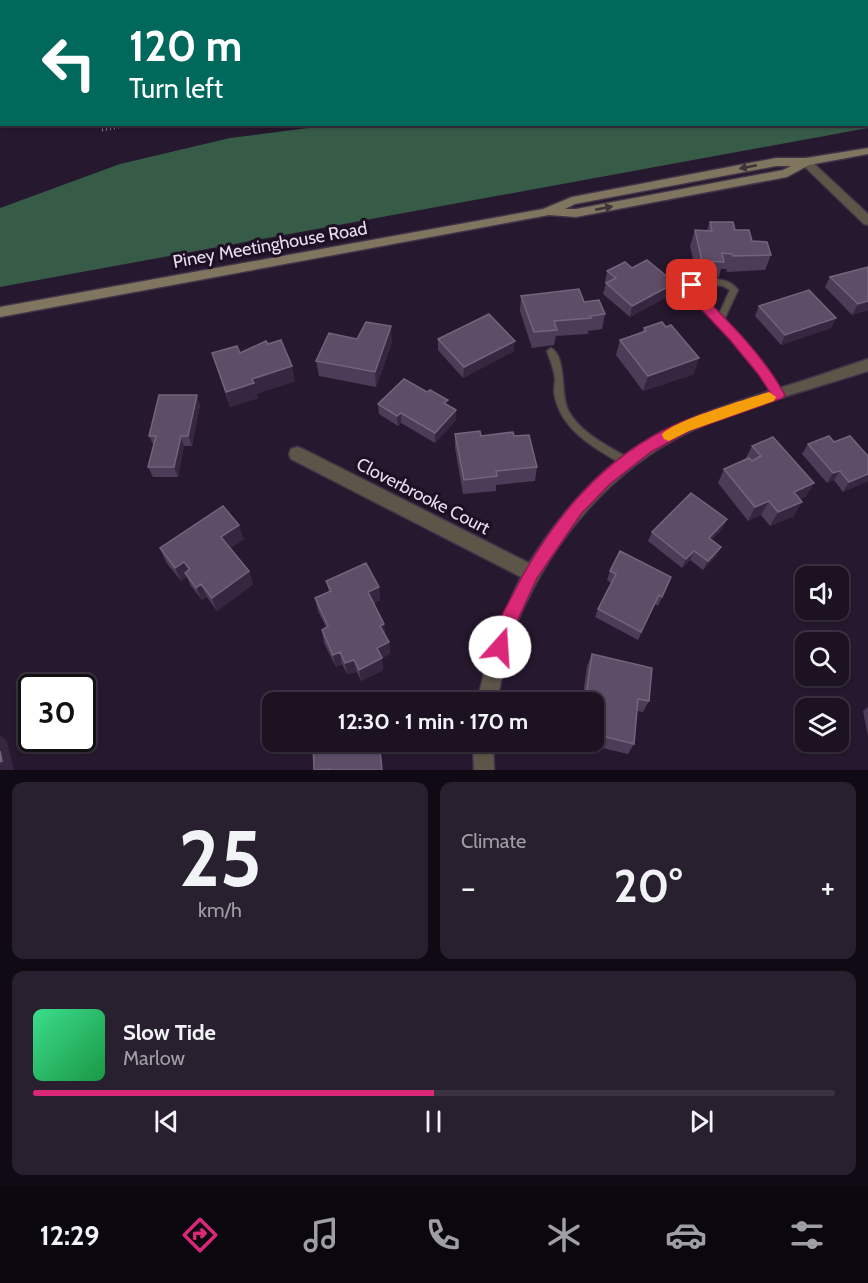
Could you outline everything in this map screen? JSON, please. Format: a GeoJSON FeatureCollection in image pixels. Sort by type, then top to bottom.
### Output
{"type":"FeatureCollection","features":[{"type":"Feature","properties":{"kind":"main road","name":"Piney Meetinghouse Road"},"geometry":{"type":"LineString","coordinates":[[0,312],[546,212],[576,213],[764,178],[787,173],[806,162],[868,151]]}},
{"type":"Feature","properties":{"kind":"street"},"geometry":{"type":"LineString","coordinates":[[806,162],[868,222]]}},
{"type":"Feature","properties":{"kind":"street"},"geometry":{"type":"LineString","coordinates":[[488,692],[505,629],[531,573],[576,509],[604,479],[646,448],[684,427],[868,365]]}},
{"type":"Feature","properties":{"kind":"street","name":"Cloverbrooke Court"},"geometry":{"type":"LineString","coordinates":[[297,454],[531,573]]}},
{"type":"Feature","properties":{"kind":"street"},"geometry":{"type":"LineString","coordinates":[[483,752],[484,770]]}},
{"type":"Feature","properties":{"kind":"lane"},"geometry":{"type":"LineString","coordinates":[[720,320],[734,290],[730,285],[722,282],[692,285],[690,289],[693,294],[720,320],[763,370],[778,395]]}},
{"type":"Feature","properties":{"kind":"lane"},"geometry":{"type":"LineString","coordinates":[[551,351],[559,376],[558,394],[562,409],[570,422],[595,444],[627,462]]}},
{"type":"Feature","properties":{"kind":"path"},"geometry":{"type":"LineString","coordinates":[[102,130],[125,126]]}},
{"type":"Feature","properties":{"kind":"green space"},"geometry":{"type":"Polygon","coordinates":[[[323,126],[868,126],[868,128],[0,287],[0,208],[120,164],[230,138],[323,126]]]}},
{"type":"Feature","properties":{"kind":"building"},"geometry":{"type":"Polygon","coordinates":[[[710,222],[733,222],[735,230],[749,230],[752,241],[767,242],[771,255],[733,256],[722,253],[724,262],[702,261],[695,230],[712,231],[710,222]]]}},
{"type":"Feature","properties":{"kind":"building"},"geometry":{"type":"Polygon","coordinates":[[[647,260],[675,283],[632,306],[606,283],[616,278],[607,271],[625,262],[632,268],[647,260]]]}},
{"type":"Feature","properties":{"kind":"building"},"geometry":{"type":"Polygon","coordinates":[[[868,267],[868,301],[858,304],[830,277],[868,267]]]}},
{"type":"Feature","properties":{"kind":"building"},"geometry":{"type":"Polygon","coordinates":[[[579,289],[584,302],[599,300],[605,314],[590,316],[591,318],[554,321],[557,330],[534,332],[521,296],[579,289]]]}},
{"type":"Feature","properties":{"kind":"building"},"geometry":{"type":"Polygon","coordinates":[[[809,290],[836,318],[785,335],[759,306],[809,290]]]}},
{"type":"Feature","properties":{"kind":"building"},"geometry":{"type":"Polygon","coordinates":[[[489,314],[515,341],[464,367],[438,339],[489,314]]]}},
{"type":"Feature","properties":{"kind":"building"},"geometry":{"type":"Polygon","coordinates":[[[366,322],[391,326],[375,372],[316,361],[329,333],[357,339],[366,322]]]}},
{"type":"Feature","properties":{"kind":"building"},"geometry":{"type":"Polygon","coordinates":[[[662,322],[666,327],[671,325],[699,358],[648,376],[620,340],[646,331],[644,328],[662,322]]]}},
{"type":"Feature","properties":{"kind":"building"},"geometry":{"type":"Polygon","coordinates":[[[281,340],[292,366],[252,379],[254,383],[226,392],[212,353],[237,346],[240,353],[266,341],[268,344],[281,340]]]}},
{"type":"Feature","properties":{"kind":"building"},"geometry":{"type":"Polygon","coordinates":[[[404,379],[427,392],[430,390],[448,400],[444,403],[456,410],[435,433],[401,413],[397,416],[378,404],[404,379]]]}},
{"type":"Feature","properties":{"kind":"building"},"geometry":{"type":"Polygon","coordinates":[[[159,395],[197,395],[188,436],[181,436],[174,467],[148,467],[156,436],[149,436],[159,395]]]}},
{"type":"Feature","properties":{"kind":"building"},"geometry":{"type":"Polygon","coordinates":[[[480,431],[481,436],[513,432],[514,436],[529,435],[537,467],[496,471],[497,476],[464,480],[455,434],[480,431]]]}},
{"type":"Feature","properties":{"kind":"building"},"geometry":{"type":"Polygon","coordinates":[[[829,436],[834,442],[850,436],[868,456],[868,474],[849,482],[840,471],[833,473],[808,444],[829,436]]]}},
{"type":"Feature","properties":{"kind":"building"},"geometry":{"type":"Polygon","coordinates":[[[773,437],[814,483],[794,492],[802,502],[778,512],[769,501],[755,507],[724,469],[749,458],[752,461],[761,456],[752,446],[773,437]]]}},
{"type":"Feature","properties":{"kind":"building"},"geometry":{"type":"Polygon","coordinates":[[[691,493],[727,519],[709,538],[721,547],[708,561],[694,551],[686,559],[652,532],[691,493]]]}},
{"type":"Feature","properties":{"kind":"building"},"geometry":{"type":"Polygon","coordinates":[[[223,506],[239,525],[221,537],[249,571],[212,598],[201,584],[196,588],[185,573],[190,569],[184,562],[175,568],[160,548],[223,506]]]}},
{"type":"Feature","properties":{"kind":"building"},"geometry":{"type":"Polygon","coordinates":[[[620,551],[671,577],[662,597],[659,595],[641,632],[598,609],[616,574],[610,571],[620,551]]]}},
{"type":"Feature","properties":{"kind":"building"},"geometry":{"type":"Polygon","coordinates":[[[366,563],[379,587],[368,592],[384,624],[380,626],[389,642],[377,648],[382,658],[359,670],[354,660],[345,663],[340,652],[333,655],[322,630],[328,626],[315,598],[331,591],[326,581],[366,563]]]}},
{"type":"Feature","properties":{"kind":"building"},"geometry":{"type":"Polygon","coordinates":[[[592,654],[652,668],[649,701],[638,699],[634,744],[604,736],[604,692],[586,692],[592,654]]]}},
{"type":"Feature","properties":{"kind":"building"},"geometry":{"type":"Polygon","coordinates":[[[313,752],[380,752],[382,770],[314,770],[313,752]]]}},
{"type":"Feature","properties":{"kind":"slow traffic"},"geometry":{"type":"LineString","coordinates":[[669,435],[684,427],[769,397]]}},
{"type":"Feature","properties":{"kind":"route"},"geometry":{"type":"LineString","coordinates":[[500,647],[505,629],[531,573],[576,509],[604,479],[646,448],[684,427],[778,395],[763,370],[735,336],[693,294],[690,289],[692,285]]}}]}
